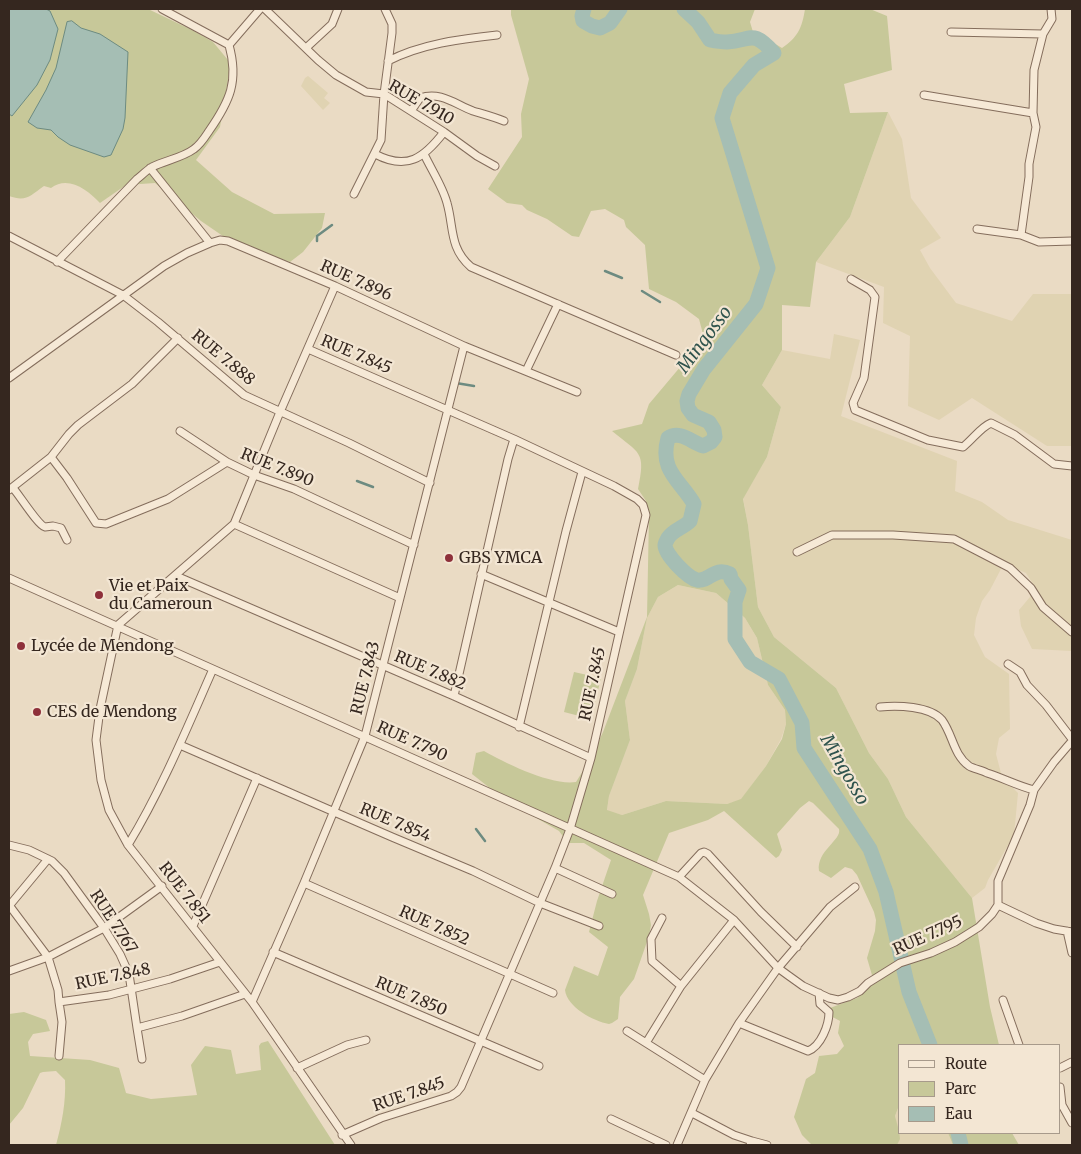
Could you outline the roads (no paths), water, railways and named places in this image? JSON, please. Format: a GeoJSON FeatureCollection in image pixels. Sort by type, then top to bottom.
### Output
{"type":"FeatureCollection","features":[{"type":"Feature","properties":{"kind":"street"},"geometry":{"type":"LineString","coordinates":[[57,262],[137,179],[150,168],[198,146],[220,115],[231,92],[234,62],[229,45],[162,9]]}},
{"type":"Feature","properties":{"kind":"street"},"geometry":{"type":"LineString","coordinates":[[229,45],[260,9]]}},
{"type":"Feature","properties":{"kind":"street","name":"RUE 7.910"},"geometry":{"type":"LineString","coordinates":[[265,9],[336,75],[366,92],[384,94],[495,166]]}},
{"type":"Feature","properties":{"kind":"street"},"geometry":{"type":"LineString","coordinates":[[306,48],[332,24],[338,9]]}},
{"type":"Feature","properties":{"kind":"street"},"geometry":{"type":"LineString","coordinates":[[354,194],[381,140],[392,24],[385,9]]}},
{"type":"Feature","properties":{"kind":"street"},"geometry":{"type":"LineString","coordinates":[[1021,235],[1029,164],[1036,127],[1032,114],[1034,70],[1043,34],[1052,19],[1051,9]]}},
{"type":"Feature","properties":{"kind":"street"},"geometry":{"type":"LineString","coordinates":[[951,32],[1043,34]]}},
{"type":"Feature","properties":{"kind":"street"},"geometry":{"type":"LineString","coordinates":[[388,61],[407,52],[462,39],[497,34]]}},
{"type":"Feature","properties":{"kind":"street"},"geometry":{"type":"LineString","coordinates":[[410,111],[420,98],[432,95],[504,121]]}},
{"type":"Feature","properties":{"kind":"street"},"geometry":{"type":"LineString","coordinates":[[924,95],[1032,114]]}},
{"type":"Feature","properties":{"kind":"street"},"geometry":{"type":"LineString","coordinates":[[375,154],[394,162],[403,163],[424,154],[444,132]]}},
{"type":"Feature","properties":{"kind":"street"},"geometry":{"type":"LineString","coordinates":[[424,154],[447,203],[454,240],[463,260],[471,266],[676,355]]}},
{"type":"Feature","properties":{"kind":"street"},"geometry":{"type":"LineString","coordinates":[[9,377],[164,266],[210,243],[150,168]]}},
{"type":"Feature","properties":{"kind":"street"},"geometry":{"type":"LineString","coordinates":[[977,229],[1021,235],[1039,242],[1072,241]]}},
{"type":"Feature","properties":{"kind":"street","name":"RUE 7.888"},"geometry":{"type":"LineString","coordinates":[[9,236],[122,295],[178,338],[235,389],[253,400],[349,443],[430,483]]}},
{"type":"Feature","properties":{"kind":"street","name":"RUE 7.896"},"geometry":{"type":"LineString","coordinates":[[210,243],[220,240],[228,241],[335,286],[464,346],[577,392]]}},
{"type":"Feature","properties":{"kind":"street"},"geometry":{"type":"LineString","coordinates":[[851,279],[870,290],[875,296],[864,378],[853,403],[855,410],[928,440],[963,447],[977,435],[983,426],[991,423],[1015,435],[1054,464],[1072,466]]}},
{"type":"Feature","properties":{"kind":"street"},"geometry":{"type":"LineString","coordinates":[[118,625],[234,524],[335,286]]}},
{"type":"Feature","properties":{"kind":"street"},"geometry":{"type":"LineString","coordinates":[[526,371],[558,304]]}},
{"type":"Feature","properties":{"kind":"street"},"geometry":{"type":"LineString","coordinates":[[68,540],[61,528],[45,527],[38,524],[27,505],[11,489],[51,457],[78,425],[132,384],[178,338]]}},
{"type":"Feature","properties":{"kind":"street","name":"RUE 7.843"},"geometry":{"type":"LineString","coordinates":[[252,1002],[365,736],[464,346]]}},
{"type":"Feature","properties":{"kind":"street","name":"RUE 7.845"},"geometry":{"type":"LineString","coordinates":[[308,349],[447,409],[614,486],[637,499],[643,505],[646,515],[591,758],[570,829],[510,974],[458,1092],[451,1096],[381,1118],[342,1135]]}},
{"type":"Feature","properties":{"kind":"street"},"geometry":{"type":"LineString","coordinates":[[180,431],[226,462]]}},
{"type":"Feature","properties":{"kind":"street"},"geometry":{"type":"LineString","coordinates":[[454,696],[514,439]]}},
{"type":"Feature","properties":{"kind":"street","name":"RUE 7.890"},"geometry":{"type":"LineString","coordinates":[[51,457],[96,523],[103,525],[168,499],[226,462],[254,475],[294,489],[414,545]]}},
{"type":"Feature","properties":{"kind":"street"},"geometry":{"type":"LineString","coordinates":[[519,726],[582,472]]}},
{"type":"Feature","properties":{"kind":"street"},"geometry":{"type":"LineString","coordinates":[[234,524],[400,598]]}},
{"type":"Feature","properties":{"kind":"street"},"geometry":{"type":"LineString","coordinates":[[797,552],[832,535],[893,535],[954,539],[1010,568],[1030,588],[1043,607],[1072,632]]}},
{"type":"Feature","properties":{"kind":"street"},"geometry":{"type":"LineString","coordinates":[[481,574],[619,632]]}},
{"type":"Feature","properties":{"kind":"street","name":"RUE 7.882"},"geometry":{"type":"LineString","coordinates":[[176,576],[454,696],[591,758]]}},
{"type":"Feature","properties":{"kind":"street","name":"RUE 7.790"},"geometry":{"type":"LineString","coordinates":[[9,578],[679,876],[734,920],[778,968]]}},
{"type":"Feature","properties":{"kind":"street","name":"RUE 7.851"},"geometry":{"type":"LineString","coordinates":[[118,625],[100,709],[96,740],[109,810],[128,845],[252,1002],[342,1135],[351,1145]]}},
{"type":"Feature","properties":{"kind":"street"},"geometry":{"type":"LineString","coordinates":[[1008,664],[1020,672],[1026,685],[1046,705],[1072,740],[1034,790],[1030,805],[998,881],[998,905],[1036,923],[1054,929],[1070,931],[1072,953]]}},
{"type":"Feature","properties":{"kind":"street"},"geometry":{"type":"LineString","coordinates":[[128,845],[180,745],[213,669]]}},
{"type":"Feature","properties":{"kind":"street"},"geometry":{"type":"LineString","coordinates":[[880,707],[914,707],[930,712],[941,720],[954,747],[970,767],[1034,790]]}},
{"type":"Feature","properties":{"kind":"street","name":"RUE 7.854"},"geometry":{"type":"LineString","coordinates":[[180,745],[472,871],[540,903],[600,926]]}},
{"type":"Feature","properties":{"kind":"street"},"geometry":{"type":"LineString","coordinates":[[193,926],[257,778]]}},
{"type":"Feature","properties":{"kind":"street","name":"RUE 7.767"},"geometry":{"type":"LineString","coordinates":[[9,845],[29,850],[52,861],[64,873],[104,928],[120,954],[129,974],[142,1059]]}},
{"type":"Feature","properties":{"kind":"street"},"geometry":{"type":"LineString","coordinates":[[679,876],[701,853],[708,854],[761,912],[797,947]]}},
{"type":"Feature","properties":{"kind":"street"},"geometry":{"type":"LineString","coordinates":[[9,906],[48,859]]}},
{"type":"Feature","properties":{"kind":"street"},"geometry":{"type":"LineString","coordinates":[[555,868],[612,894]]}},
{"type":"Feature","properties":{"kind":"street","name":"RUE 7.852"},"geometry":{"type":"LineString","coordinates":[[304,883],[553,993]]}},
{"type":"Feature","properties":{"kind":"street"},"geometry":{"type":"LineString","coordinates":[[9,971],[48,957],[104,928],[162,886]]}},
{"type":"Feature","properties":{"kind":"street"},"geometry":{"type":"LineString","coordinates":[[677,1145],[705,1080],[739,1023],[778,968],[830,907],[855,887]]}},
{"type":"Feature","properties":{"kind":"street","name":"RUE 7.795"},"geometry":{"type":"LineString","coordinates":[[778,968],[803,986],[838,1000],[860,991],[868,983],[900,963],[955,942],[979,927],[998,905]]}},
{"type":"Feature","properties":{"kind":"street","name":"RUE 7.848"},"geometry":{"type":"LineString","coordinates":[[9,906],[48,957],[60,1002],[109,996],[170,979],[220,962]]}},
{"type":"Feature","properties":{"kind":"street"},"geometry":{"type":"LineString","coordinates":[[662,918],[651,939],[652,961],[681,986]]}},
{"type":"Feature","properties":{"kind":"street"},"geometry":{"type":"LineString","coordinates":[[646,1043],[681,986],[734,920]]}},
{"type":"Feature","properties":{"kind":"street","name":"RUE 7.850"},"geometry":{"type":"LineString","coordinates":[[273,952],[539,1066]]}},
{"type":"Feature","properties":{"kind":"street"},"geometry":{"type":"LineString","coordinates":[[739,1023],[808,1051],[812,1050],[828,1024],[829,1012],[818,1002],[820,993]]}},
{"type":"Feature","properties":{"kind":"street"},"geometry":{"type":"LineString","coordinates":[[138,1028],[182,1016],[245,994]]}},
{"type":"Feature","properties":{"kind":"street"},"geometry":{"type":"LineString","coordinates":[[1003,1000],[1019,1044]]}},
{"type":"Feature","properties":{"kind":"street"},"geometry":{"type":"LineString","coordinates":[[59,1056],[62,1022],[60,1002]]}},
{"type":"Feature","properties":{"kind":"street"},"geometry":{"type":"LineString","coordinates":[[627,1031],[705,1080]]}},
{"type":"Feature","properties":{"kind":"street"},"geometry":{"type":"LineString","coordinates":[[297,1068],[347,1045],[366,1040]]}},
{"type":"Feature","properties":{"kind":"street"},"geometry":{"type":"LineString","coordinates":[[1061,1096],[1062,1106],[1072,1123]]}},
{"type":"Feature","properties":{"kind":"street"},"geometry":{"type":"LineString","coordinates":[[692,1113],[751,1143],[767,1145]]}},
{"type":"Feature","properties":{"kind":"street"},"geometry":{"type":"LineString","coordinates":[[611,1119],[666,1145]]}},
{"type":"Feature","properties":{"kind":"water"},"geometry":{"type":"Polygon","coordinates":[[[9,9],[46,9],[50,11],[58,29],[50,60],[37,85],[12,116],[9,114],[9,9]]]}},
{"type":"Feature","properties":{"kind":"water"},"geometry":{"type":"Polygon","coordinates":[[[72,21],[81,28],[100,34],[128,52],[123,129],[111,155],[104,157],[70,145],[51,130],[37,128],[28,122],[56,68],[67,22],[72,21]]]}},
{"type":"Feature","properties":{"kind":"waterway","name":"Mingosso"},"geometry":{"type":"LineString","coordinates":[[584,9],[583,21],[600,28],[610,23],[620,9]]}},
{"type":"Feature","properties":{"kind":"waterway","name":"Mingosso"},"geometry":{"type":"LineString","coordinates":[[684,9],[698,22],[710,40],[727,42],[756,38],[774,53],[754,65],[730,93],[722,118],[768,268],[756,304],[704,369],[689,394],[688,408],[693,415],[709,422],[714,430],[715,437],[711,442],[703,446],[677,435],[668,438],[666,459],[669,467],[694,504],[690,521],[670,535],[665,545],[678,566],[688,575],[701,580],[716,573],[725,572],[730,574],[731,579],[739,590],[735,602],[735,639],[750,662],[779,679],[802,723],[804,748],[870,849],[886,892],[909,992],[930,1044]]}},
{"type":"Feature","properties":{"kind":"waterway"},"geometry":{"type":"LineString","coordinates":[[317,241],[317,236],[332,225]]}},
{"type":"Feature","properties":{"kind":"waterway"},"geometry":{"type":"LineString","coordinates":[[605,271],[622,278]]}},
{"type":"Feature","properties":{"kind":"waterway"},"geometry":{"type":"LineString","coordinates":[[642,291],[660,302]]}},
{"type":"Feature","properties":{"kind":"waterway"},"geometry":{"type":"LineString","coordinates":[[456,383],[474,386]]}},
{"type":"Feature","properties":{"kind":"waterway"},"geometry":{"type":"LineString","coordinates":[[357,481],[373,487]]}},
{"type":"Feature","properties":{"kind":"waterway"},"geometry":{"type":"LineString","coordinates":[[476,829],[485,841]]}},
{"type":"Feature","properties":{"kind":"waterway","name":"Mingosso"},"geometry":{"type":"LineString","coordinates":[[958,1134],[961,1145]]}},
{"type":"Feature","properties":{"kind":"place","name":"GBS YMCA"},"geometry":{"type":"Point","coordinates":[449,558]}},
{"type":"Feature","properties":{"kind":"place","name":"Vie et Paix du Cameroun"},"geometry":{"type":"Point","coordinates":[99,595]}},
{"type":"Feature","properties":{"kind":"place","name":"Lycée de Mendong"},"geometry":{"type":"Point","coordinates":[21,646]}},
{"type":"Feature","properties":{"kind":"place","name":"CES de Mendong"},"geometry":{"type":"Point","coordinates":[37,712]}}]}
